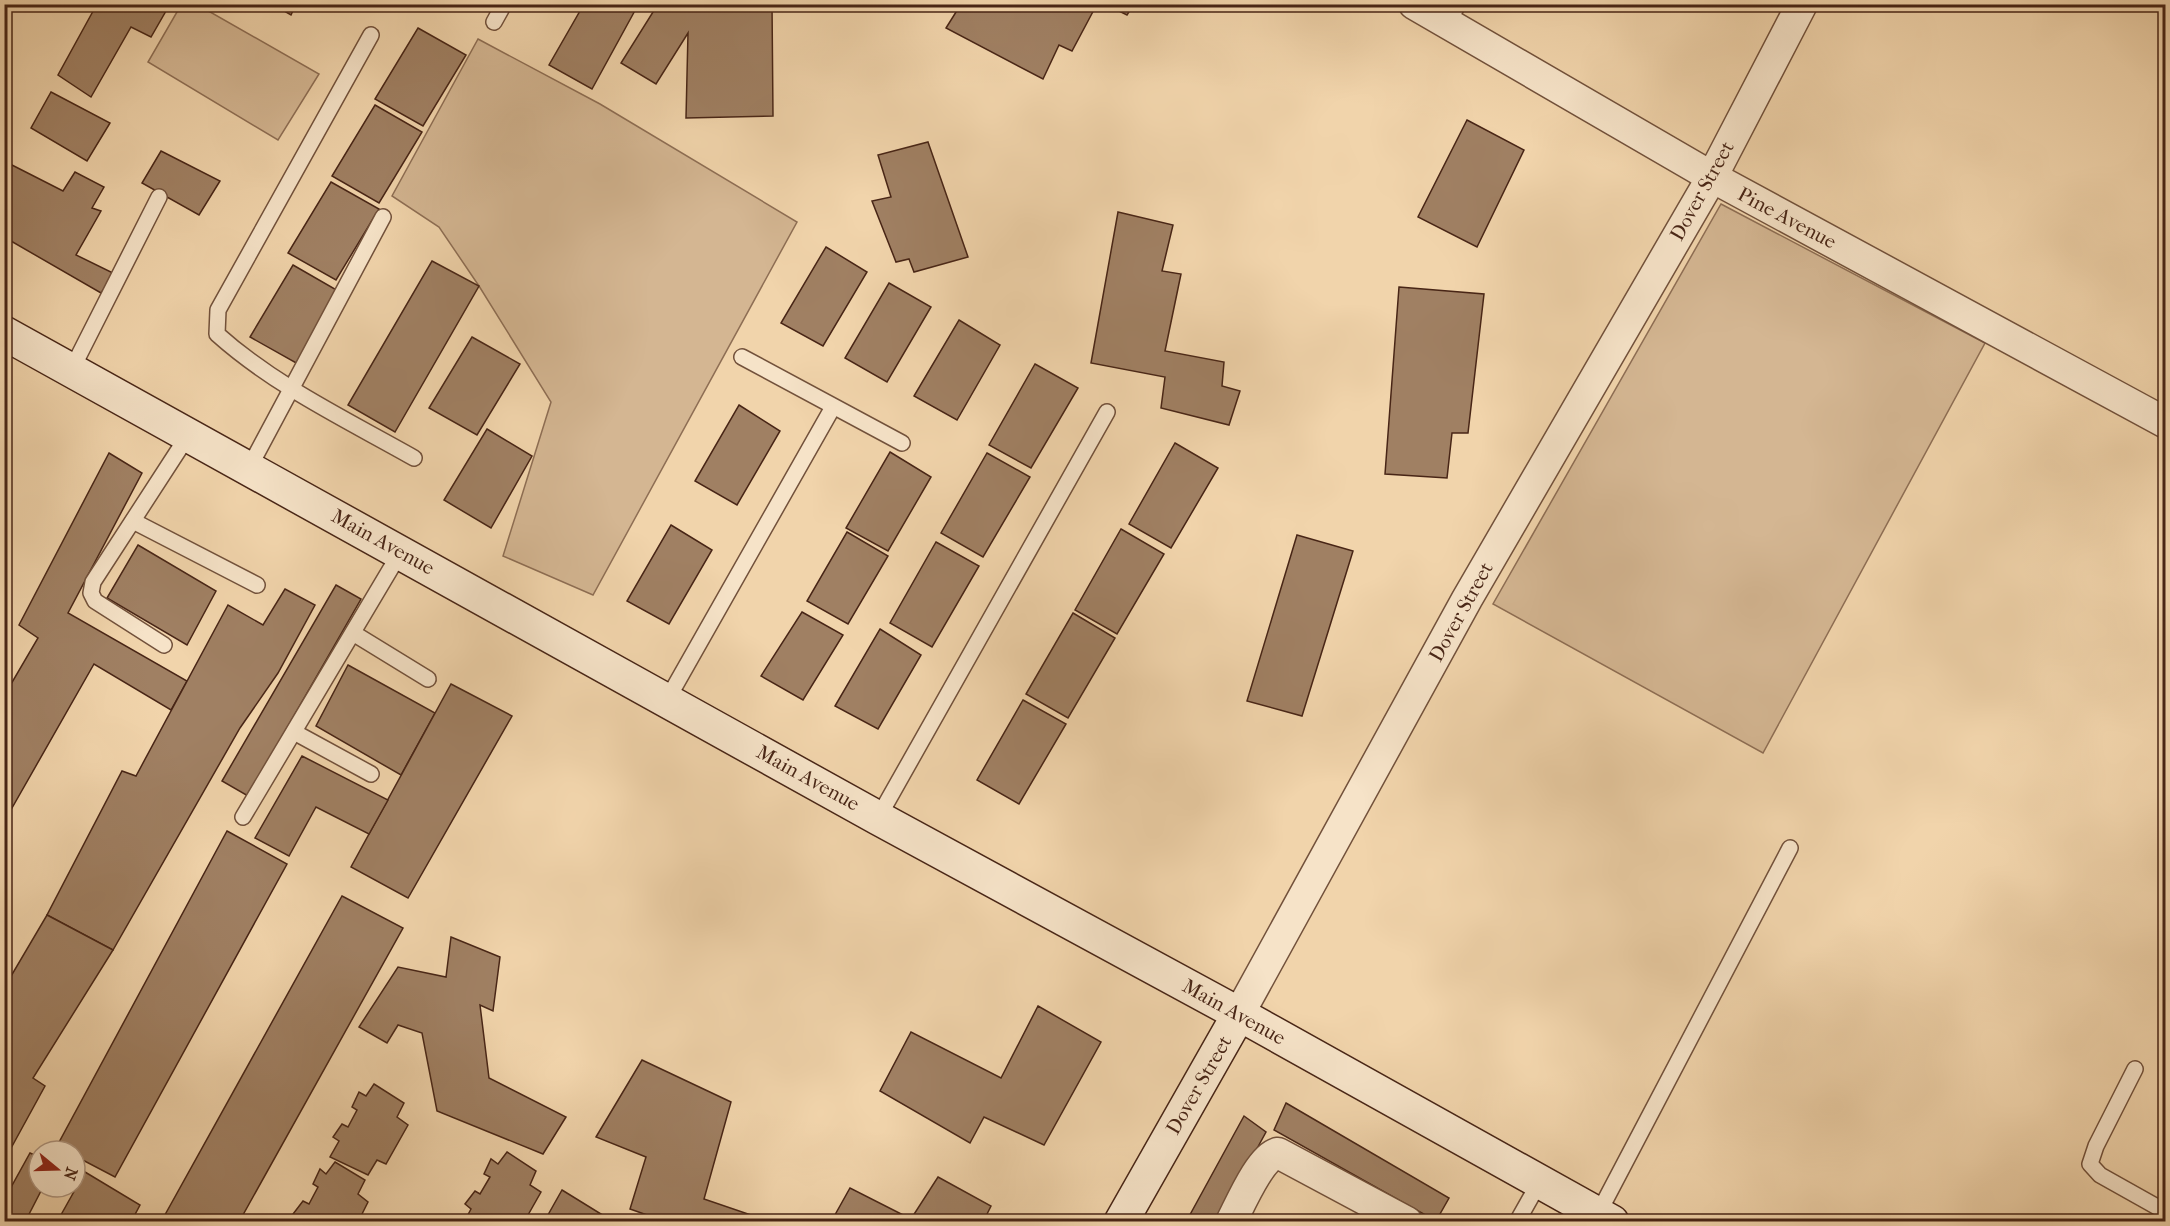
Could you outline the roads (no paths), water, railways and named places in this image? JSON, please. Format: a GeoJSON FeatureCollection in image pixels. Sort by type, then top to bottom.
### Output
{"type":"FeatureCollection","features":[{"type":"Feature","properties":{"kind":"street","name":"Pine Avenue"},"geometry":{"type":"LineString","coordinates":[[1414,4],[1453,14],[1712,177],[2166,423]]}},
{"type":"Feature","properties":{"kind":"street","name":"Dover Street"},"geometry":{"type":"LineString","coordinates":[[1121,1221],[1239,1014],[1467,599],[1712,177],[1802,4]]}},
{"type":"Feature","properties":{"kind":"street","name":"Main Avenue"},"geometry":{"type":"LineString","coordinates":[[4,333],[1605,1218]]}},
{"type":"Feature","properties":{"kind":"street"},"geometry":{"type":"LineString","coordinates":[[1231,1221],[1263,1163],[1273,1154],[1278,1153],[1407,1221]]}},
{"type":"Feature","properties":{"kind":"lane"},"geometry":{"type":"LineString","coordinates":[[494,22],[504,4]]}},
{"type":"Feature","properties":{"kind":"lane"},"geometry":{"type":"LineString","coordinates":[[371,35],[218,310],[217,334],[291,389],[414,458]]}},
{"type":"Feature","properties":{"kind":"lane"},"geometry":{"type":"LineString","coordinates":[[72,369],[159,197]]}},
{"type":"Feature","properties":{"kind":"lane"},"geometry":{"type":"LineString","coordinates":[[249,468],[383,217]]}},
{"type":"Feature","properties":{"kind":"lane"},"geometry":{"type":"LineString","coordinates":[[742,357],[902,442]]}},
{"type":"Feature","properties":{"kind":"lane"},"geometry":{"type":"LineString","coordinates":[[667,700],[833,407]]}},
{"type":"Feature","properties":{"kind":"lane"},"geometry":{"type":"LineString","coordinates":[[878,818],[1107,412]]}},
{"type":"Feature","properties":{"kind":"lane"},"geometry":{"type":"LineString","coordinates":[[164,645],[95,602],[91,593],[93,582],[189,434]]}},
{"type":"Feature","properties":{"kind":"lane"},"geometry":{"type":"LineString","coordinates":[[133,520],[257,585]]}},
{"type":"Feature","properties":{"kind":"lane"},"geometry":{"type":"LineString","coordinates":[[243,817],[400,552]]}},
{"type":"Feature","properties":{"kind":"lane"},"geometry":{"type":"LineString","coordinates":[[352,633],[428,679]]}},
{"type":"Feature","properties":{"kind":"lane"},"geometry":{"type":"LineString","coordinates":[[294,732],[371,774]]}},
{"type":"Feature","properties":{"kind":"lane"},"geometry":{"type":"LineString","coordinates":[[1605,1218],[1790,848]]}},
{"type":"Feature","properties":{"kind":"lane"},"geometry":{"type":"LineString","coordinates":[[2135,1070],[2096,1146],[2090,1164],[2100,1175],[2166,1212]]}},
{"type":"Feature","properties":{"kind":"lane"},"geometry":{"type":"LineString","coordinates":[[1517,1221],[1540,1181]]}}]}
